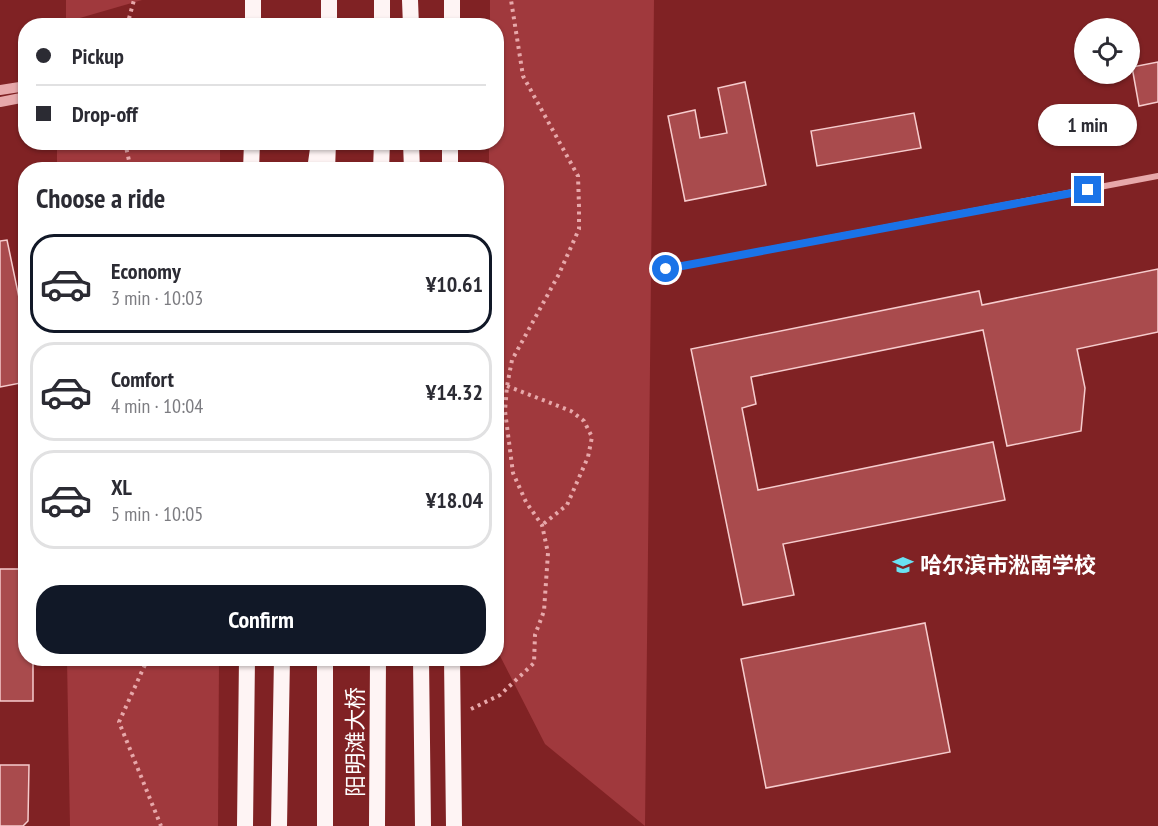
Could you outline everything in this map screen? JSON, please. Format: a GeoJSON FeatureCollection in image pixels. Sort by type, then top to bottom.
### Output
{"type":"FeatureCollection","features":[{"type":"Feature","properties":{"kind":"highway"},"geometry":{"type":"LineString","coordinates":[[253,0],[253,18]]}},
{"type":"Feature","properties":{"kind":"highway"},"geometry":{"type":"LineString","coordinates":[[329,0],[329,18]]}},
{"type":"Feature","properties":{"kind":"highway"},"geometry":{"type":"LineString","coordinates":[[382,0],[382,18]]}},
{"type":"Feature","properties":{"kind":"highway"},"geometry":{"type":"LineString","coordinates":[[410,0],[411,18]]}},
{"type":"Feature","properties":{"kind":"highway"},"geometry":{"type":"LineString","coordinates":[[452,0],[452,18]]}},
{"type":"Feature","properties":{"kind":"highway"},"geometry":{"type":"LineString","coordinates":[[245,826],[247,666]]}},
{"type":"Feature","properties":{"kind":"highway"},"geometry":{"type":"LineString","coordinates":[[279,826],[282,666]]}},
{"type":"Feature","properties":{"kind":"highway","name":"阳明滩大桥"},"geometry":{"type":"LineString","coordinates":[[326,666],[326,826]]}},
{"type":"Feature","properties":{"kind":"highway","name":"阳明滩大桥"},"geometry":{"type":"LineString","coordinates":[[377,826],[378,666]]}},
{"type":"Feature","properties":{"kind":"highway"},"geometry":{"type":"LineString","coordinates":[[421,666],[423,826]]}},
{"type":"Feature","properties":{"kind":"highway"},"geometry":{"type":"LineString","coordinates":[[452,666],[454,826]]}},
{"type":"Feature","properties":{"kind":"street"},"geometry":{"type":"LineString","coordinates":[[0,90],[18,87]]}},
{"type":"Feature","properties":{"kind":"street"},"geometry":{"type":"LineString","coordinates":[[0,102],[18,99]]}},
{"type":"Feature","properties":{"kind":"street"},"geometry":{"type":"LineString","coordinates":[[666,269],[1158,176]]}},
{"type":"Feature","properties":{"kind":"path"},"geometry":{"type":"LineString","coordinates":[[129,18],[135,0]]}},
{"type":"Feature","properties":{"kind":"path"},"geometry":{"type":"LineString","coordinates":[[454,718],[500,695],[534,663],[535,635],[544,611],[548,553],[542,525],[526,502],[513,473],[506,411],[507,386],[512,360],[559,274],[579,229],[578,176],[523,76],[511,0]]}},
{"type":"Feature","properties":{"kind":"path"},"geometry":{"type":"LineString","coordinates":[[507,386],[571,411],[584,421],[592,437],[588,457],[567,505],[542,525]]}},
{"type":"Feature","properties":{"kind":"path"},"geometry":{"type":"LineString","coordinates":[[144,666],[119,722],[161,826]]}},
{"type":"Feature","properties":{"kind":"shaded area"},"geometry":{"type":"Polygon","coordinates":[[[66,0],[142,0],[80,18],[66,18],[66,0]]]}},
{"type":"Feature","properties":{"kind":"shaded area"},"geometry":{"type":"Polygon","coordinates":[[[490,0],[654,0],[645,826],[545,744],[504,664],[504,162],[489,162],[489,150],[504,150],[504,18],[490,18],[490,0]]]}},
{"type":"Feature","properties":{"kind":"shaded area"},"geometry":{"type":"Polygon","coordinates":[[[57,150],[220,150],[220,162],[57,162],[57,150]]]}},
{"type":"Feature","properties":{"kind":"shaded area"},"geometry":{"type":"Polygon","coordinates":[[[67,666],[219,666],[218,826],[70,826],[67,666]]]}},
{"type":"Feature","properties":{"kind":"building"},"geometry":{"type":"Polygon","coordinates":[[[1158,62],[1158,102],[1139,106],[1135,84],[1140,84],[1140,65],[1158,62]]]}},
{"type":"Feature","properties":{"kind":"building"},"geometry":{"type":"Polygon","coordinates":[[[745,82],[766,185],[685,201],[668,116],[695,110],[700,138],[727,133],[718,88],[745,82]]]}},
{"type":"Feature","properties":{"kind":"building"},"geometry":{"type":"Polygon","coordinates":[[[914,113],[921,148],[817,166],[811,131],[914,113]]]}},
{"type":"Feature","properties":{"kind":"building"},"geometry":{"type":"Polygon","coordinates":[[[7,240],[18,293],[18,384],[0,387],[0,241],[7,240]]]}},
{"type":"Feature","properties":{"kind":"building"},"geometry":{"type":"Polygon","coordinates":[[[1158,269],[1158,332],[1077,349],[1085,388],[1081,431],[1007,446],[983,330],[751,377],[756,404],[742,408],[758,490],[993,442],[1005,500],[783,544],[794,595],[743,605],[691,349],[979,291],[982,305],[1158,269]]]}},
{"type":"Feature","properties":{"kind":"building"},"geometry":{"type":"Polygon","coordinates":[[[0,569],[18,569],[18,666],[33,666],[33,701],[0,701],[0,569]]]}},
{"type":"Feature","properties":{"kind":"building"},"geometry":{"type":"Polygon","coordinates":[[[925,623],[950,752],[766,788],[741,659],[925,623]]]}},
{"type":"Feature","properties":{"kind":"building"},"geometry":{"type":"Polygon","coordinates":[[[0,765],[29,765],[28,821],[23,826],[0,826],[0,765]]]}},
{"type":"Feature","properties":{"kind":"place","name":"哈尔滨市淞南学校"},"geometry":{"type":"Point","coordinates":[903,565]}},
{"type":"Feature","properties":{"kind":"route"},"geometry":{"type":"LineString","coordinates":[[666,269],[1088,190]]}}]}
